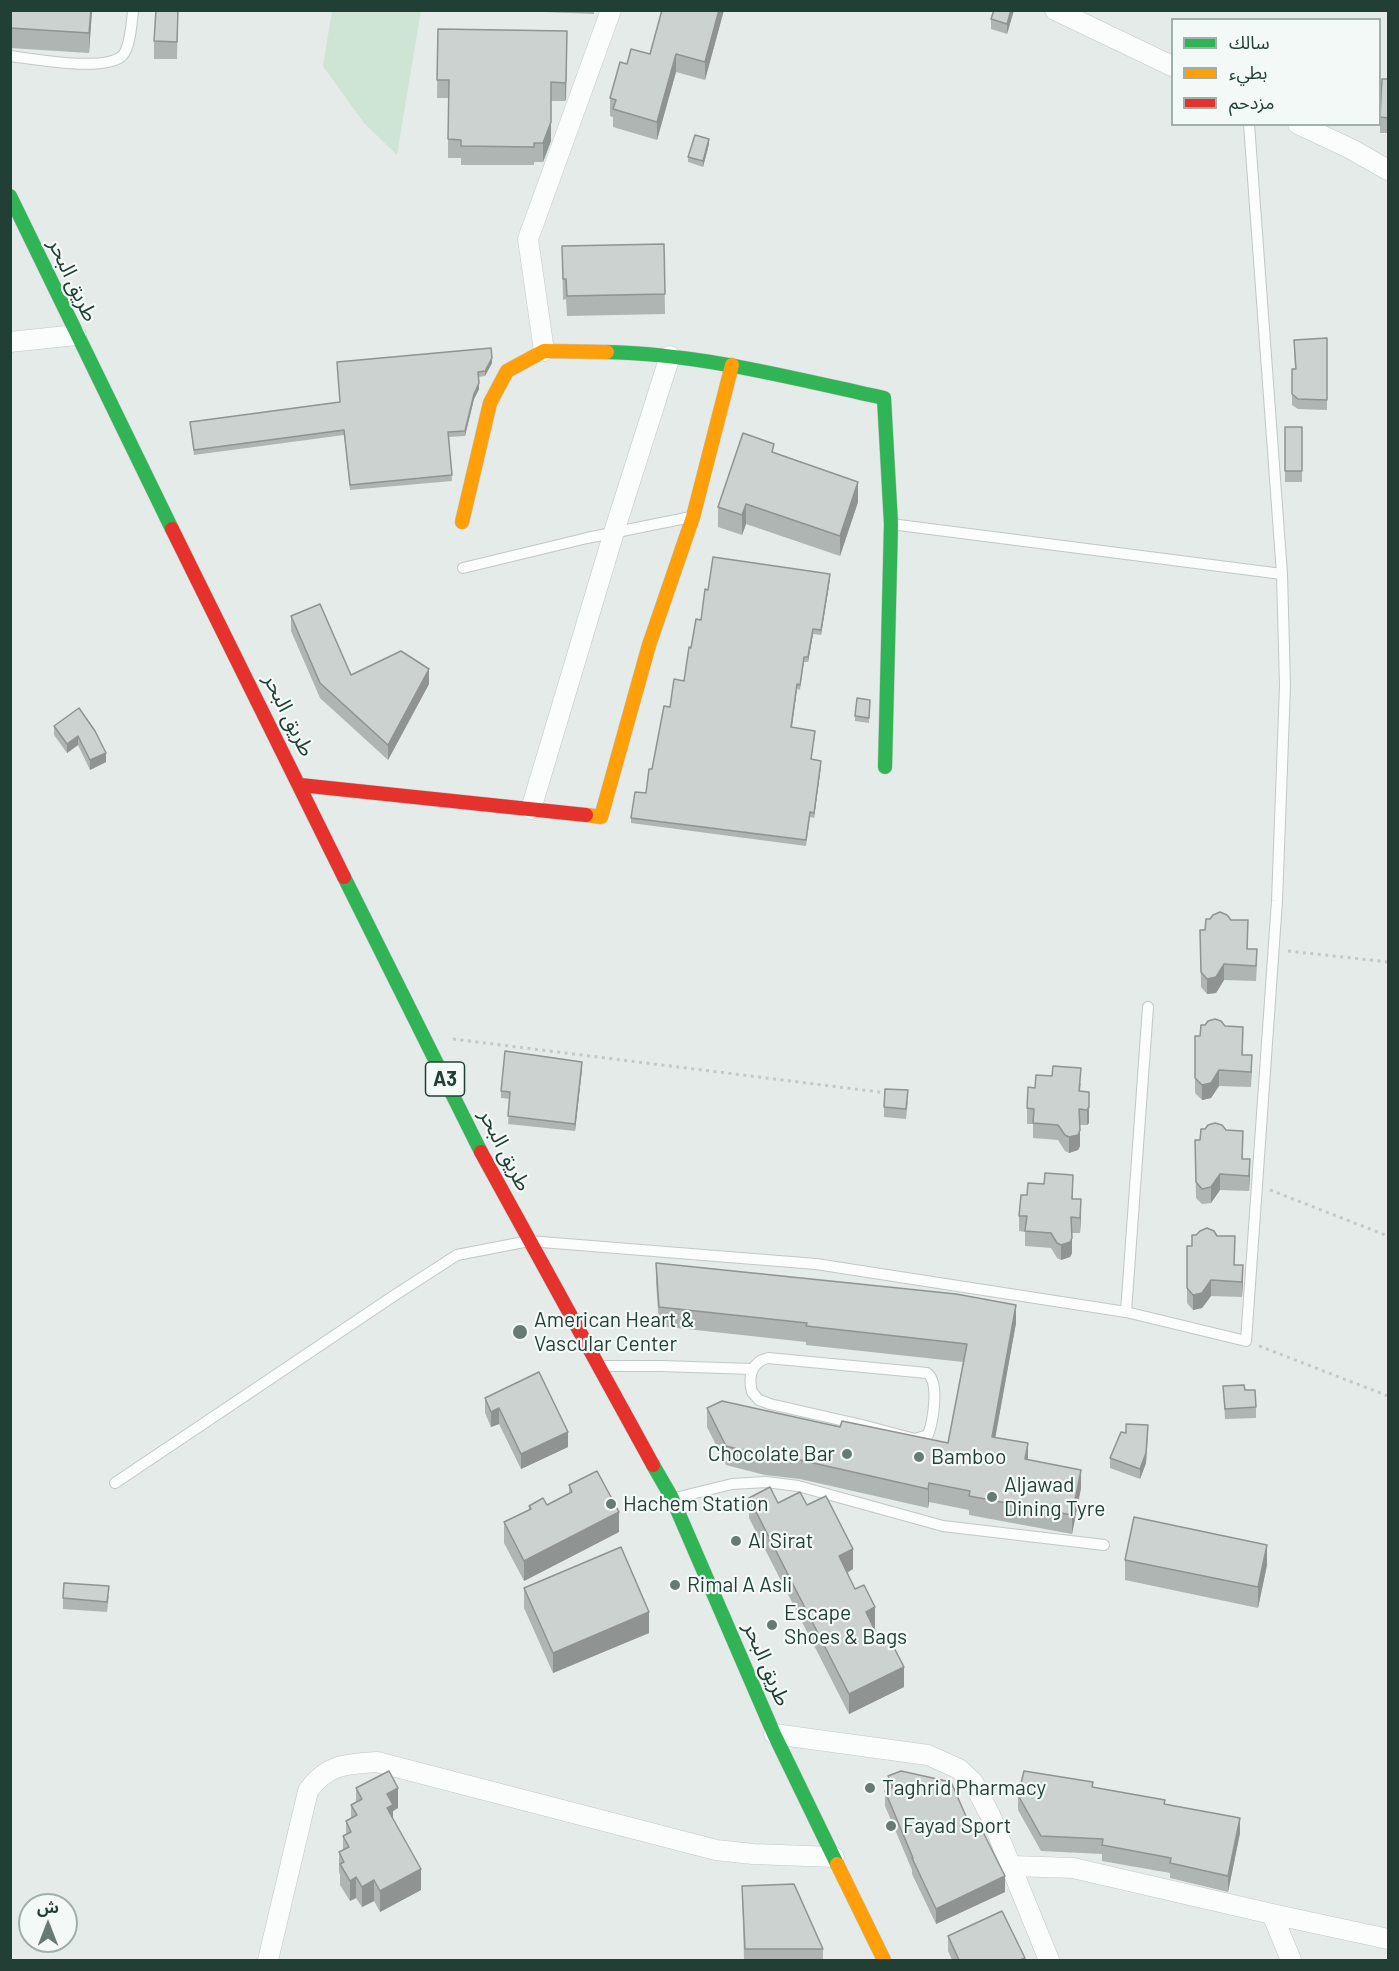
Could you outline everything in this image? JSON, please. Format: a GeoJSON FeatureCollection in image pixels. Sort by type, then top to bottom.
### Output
{"type":"FeatureCollection","features":[{"type":"Feature","properties":{"kind":"main road","name":"طريق البحر"},"geometry":{"type":"LineString","coordinates":[[10,196],[76,335],[484,1159],[672,1498],[774,1734],[884,1960]]}},
{"type":"Feature","properties":{"kind":"main road"},"geometry":{"type":"LineString","coordinates":[[462,522],[490,403],[507,370],[544,351],[650,353],[732,365],[884,398],[891,524],[885,766]]}},
{"type":"Feature","properties":{"kind":"main road"},"geometry":{"type":"LineString","coordinates":[[300,785],[601,817],[649,645],[693,517],[732,365]]}},
{"type":"Feature","properties":{"kind":"street"},"geometry":{"type":"LineString","coordinates":[[544,351],[528,239],[611,10]]}},
{"type":"Feature","properties":{"kind":"street"},"geometry":{"type":"LineString","coordinates":[[1055,10],[1171,65]]}},
{"type":"Feature","properties":{"kind":"street"},"geometry":{"type":"LineString","coordinates":[[1302,126],[1389,170]]}},
{"type":"Feature","properties":{"kind":"street"},"geometry":{"type":"LineString","coordinates":[[10,342],[76,335]]}},
{"type":"Feature","properties":{"kind":"street"},"geometry":{"type":"LineString","coordinates":[[531,809],[614,532],[670,356]]}},
{"type":"Feature","properties":{"kind":"street"},"geometry":{"type":"LineString","coordinates":[[774,1734],[928,1755],[959,1768],[973,1782],[990,1815],[1049,1960]]}},
{"type":"Feature","properties":{"kind":"street"},"geometry":{"type":"LineString","coordinates":[[268,1960],[308,1791],[316,1779],[334,1767],[353,1763],[377,1762],[716,1850],[753,1854],[834,1857]]}},
{"type":"Feature","properties":{"kind":"street"},"geometry":{"type":"LineString","coordinates":[[1012,1866],[1073,1868],[1389,1939]]}},
{"type":"Feature","properties":{"kind":"street"},"geometry":{"type":"LineString","coordinates":[[1272,1914],[1291,1960]]}},
{"type":"Feature","properties":{"kind":"lane"},"geometry":{"type":"LineString","coordinates":[[10,56],[88,64],[107,63],[123,56],[127,47],[133,10]]}},
{"type":"Feature","properties":{"kind":"lane"},"geometry":{"type":"LineString","coordinates":[[115,1483],[457,1255],[529,1241],[816,1264],[1126,1312],[1246,1341],[1274,949],[1285,686],[1281,574],[1250,126]]}},
{"type":"Feature","properties":{"kind":"lane"},"geometry":{"type":"LineString","coordinates":[[463,568],[614,532],[693,517]]}},
{"type":"Feature","properties":{"kind":"lane"},"geometry":{"type":"LineString","coordinates":[[891,524],[1281,574]]}},
{"type":"Feature","properties":{"kind":"lane"},"geometry":{"type":"LineString","coordinates":[[1126,1312],[1148,1007]]}},
{"type":"Feature","properties":{"kind":"lane"},"geometry":{"type":"LineString","coordinates":[[768,1358],[927,1374],[932,1376],[935,1387],[928,1434],[915,1439],[770,1404],[759,1400],[752,1392],[752,1370],[756,1363],[768,1358]]}},
{"type":"Feature","properties":{"kind":"lane"},"geometry":{"type":"LineString","coordinates":[[597,1366],[661,1365],[752,1370]]}},
{"type":"Feature","properties":{"kind":"lane"},"geometry":{"type":"LineString","coordinates":[[672,1498],[732,1484],[766,1482],[798,1486],[944,1526],[1104,1545]]}},
{"type":"Feature","properties":{"kind":"path"},"geometry":{"type":"LineString","coordinates":[[1274,949],[1389,962]]}},
{"type":"Feature","properties":{"kind":"path"},"geometry":{"type":"LineString","coordinates":[[422,1033],[464,1041],[889,1093]]}},
{"type":"Feature","properties":{"kind":"path"},"geometry":{"type":"LineString","coordinates":[[1257,1185],[1389,1236]]}},
{"type":"Feature","properties":{"kind":"path"},"geometry":{"type":"LineString","coordinates":[[1246,1341],[1389,1396]]}},
{"type":"Feature","properties":{"kind":"green space"},"geometry":{"type":"Polygon","coordinates":[[[332,11],[421,11],[397,155],[364,123],[323,66],[332,11]]]}},
{"type":"Feature","properties":{"kind":"building"},"geometry":{"type":"Polygon","coordinates":[[[10,10],[91,10],[89,33],[10,28],[10,10]]]}},
{"type":"Feature","properties":{"kind":"building"},"geometry":{"type":"Polygon","coordinates":[[[156,10],[178,10],[177,42],[154,41],[156,10]]]}},
{"type":"Feature","properties":{"kind":"building"},"geometry":{"type":"Polygon","coordinates":[[[662,10],[719,10],[705,62],[676,54],[657,122],[613,109],[616,100],[610,98],[620,62],[627,64],[631,49],[650,54],[662,10]]]}},
{"type":"Feature","properties":{"kind":"building"},"geometry":{"type":"Polygon","coordinates":[[[994,10],[1011,10],[1007,24],[991,19],[994,10]]]}},
{"type":"Feature","properties":{"kind":"building"},"geometry":{"type":"Polygon","coordinates":[[[438,29],[567,31],[566,81],[565,83],[551,82],[551,122],[543,143],[534,143],[534,147],[461,146],[461,140],[448,139],[449,80],[437,80],[438,29]]]}},
{"type":"Feature","properties":{"kind":"building"},"geometry":{"type":"Polygon","coordinates":[[[1382,79],[1389,79],[1389,118],[1381,117],[1382,79]]]}},
{"type":"Feature","properties":{"kind":"building"},"geometry":{"type":"Polygon","coordinates":[[[695,135],[709,139],[703,161],[688,157],[695,135]]]}},
{"type":"Feature","properties":{"kind":"building"},"geometry":{"type":"Polygon","coordinates":[[[664,244],[665,294],[567,296],[566,279],[563,279],[562,246],[664,244]]]}},
{"type":"Feature","properties":{"kind":"building"},"geometry":{"type":"Polygon","coordinates":[[[1327,338],[1327,400],[1298,399],[1292,394],[1292,369],[1296,369],[1294,340],[1327,338]]]}},
{"type":"Feature","properties":{"kind":"building"},"geometry":{"type":"Polygon","coordinates":[[[491,348],[492,358],[485,371],[478,372],[479,383],[465,431],[448,432],[452,475],[350,485],[344,430],[194,450],[190,422],[340,402],[337,362],[491,348]]]}},
{"type":"Feature","properties":{"kind":"building"},"geometry":{"type":"Polygon","coordinates":[[[1285,427],[1302,427],[1302,471],[1285,471],[1285,427]]]}},
{"type":"Feature","properties":{"kind":"building"},"geometry":{"type":"Polygon","coordinates":[[[743,433],[774,444],[772,452],[858,482],[840,536],[746,504],[742,515],[718,507],[743,433]]]}},
{"type":"Feature","properties":{"kind":"building"},"geometry":{"type":"Polygon","coordinates":[[[713,557],[830,574],[821,630],[813,629],[808,657],[804,657],[800,685],[797,684],[791,727],[815,731],[811,759],[821,761],[814,813],[810,812],[806,840],[631,818],[635,792],[646,793],[649,769],[652,769],[664,706],[670,707],[674,679],[684,681],[689,647],[691,648],[696,619],[701,620],[705,589],[708,590],[713,557]]]}},
{"type":"Feature","properties":{"kind":"building"},"geometry":{"type":"Polygon","coordinates":[[[320,604],[351,675],[401,651],[429,669],[388,745],[320,683],[291,616],[320,604]]]}},
{"type":"Feature","properties":{"kind":"building"},"geometry":{"type":"Polygon","coordinates":[[[857,698],[870,700],[869,718],[855,716],[857,698]]]}},
{"type":"Feature","properties":{"kind":"building"},"geometry":{"type":"Polygon","coordinates":[[[79,708],[95,731],[106,753],[90,760],[78,736],[67,744],[54,726],[79,708]]]}},
{"type":"Feature","properties":{"kind":"building"},"geometry":{"type":"Polygon","coordinates":[[[1220,912],[1231,920],[1248,920],[1247,949],[1257,949],[1256,966],[1224,964],[1216,977],[1207,979],[1201,972],[1200,930],[1205,930],[1206,919],[1220,912]]]}},
{"type":"Feature","properties":{"kind":"building"},"geometry":{"type":"Polygon","coordinates":[[[1215,1019],[1221,1021],[1225,1026],[1243,1027],[1242,1055],[1252,1055],[1251,1072],[1219,1070],[1211,1083],[1202,1085],[1195,1078],[1195,1036],[1200,1036],[1201,1025],[1215,1019]]]}},
{"type":"Feature","properties":{"kind":"building"},"geometry":{"type":"Polygon","coordinates":[[[505,1051],[582,1062],[575,1124],[508,1116],[510,1092],[501,1091],[505,1051]]]}},
{"type":"Feature","properties":{"kind":"building"},"geometry":{"type":"Polygon","coordinates":[[[1053,1066],[1081,1068],[1079,1091],[1089,1092],[1089,1107],[1087,1110],[1079,1109],[1080,1130],[1078,1135],[1069,1137],[1065,1135],[1058,1125],[1033,1123],[1034,1109],[1027,1108],[1028,1087],[1035,1088],[1036,1075],[1052,1076],[1053,1066]]]}},
{"type":"Feature","properties":{"kind":"building"},"geometry":{"type":"Polygon","coordinates":[[[885,1089],[908,1090],[906,1109],[884,1107],[885,1089]]]}},
{"type":"Feature","properties":{"kind":"building"},"geometry":{"type":"Polygon","coordinates":[[[1215,1123],[1222,1125],[1226,1130],[1243,1131],[1242,1159],[1250,1159],[1249,1176],[1220,1174],[1211,1187],[1202,1189],[1196,1182],[1195,1140],[1200,1140],[1201,1129],[1215,1123]]]}},
{"type":"Feature","properties":{"kind":"building"},"geometry":{"type":"Polygon","coordinates":[[[1045,1173],[1073,1175],[1072,1199],[1081,1199],[1080,1218],[1071,1217],[1072,1238],[1070,1242],[1061,1245],[1051,1233],[1025,1231],[1027,1216],[1019,1216],[1021,1195],[1027,1195],[1028,1183],[1044,1184],[1045,1173]]]}},
{"type":"Feature","properties":{"kind":"building"},"geometry":{"type":"Polygon","coordinates":[[[1207,1228],[1214,1231],[1217,1236],[1235,1236],[1234,1265],[1243,1265],[1242,1282],[1211,1280],[1202,1293],[1193,1295],[1187,1288],[1187,1246],[1192,1246],[1192,1235],[1207,1228]]]}},
{"type":"Feature","properties":{"kind":"building"},"geometry":{"type":"Polygon","coordinates":[[[656,1263],[956,1294],[1016,1305],[992,1437],[1028,1443],[1025,1459],[1081,1470],[1072,1515],[969,1496],[970,1491],[929,1483],[928,1489],[726,1446],[707,1408],[722,1401],[840,1427],[842,1421],[948,1443],[967,1344],[659,1307],[656,1263]]]}},
{"type":"Feature","properties":{"kind":"building"},"geometry":{"type":"Polygon","coordinates":[[[539,1372],[568,1432],[521,1454],[499,1408],[491,1412],[485,1398],[539,1372]]]}},
{"type":"Feature","properties":{"kind":"building"},"geometry":{"type":"Polygon","coordinates":[[[1244,1385],[1245,1390],[1255,1390],[1256,1407],[1225,1409],[1223,1386],[1244,1385]]]}},
{"type":"Feature","properties":{"kind":"building"},"geometry":{"type":"Polygon","coordinates":[[[1126,1424],[1148,1425],[1146,1453],[1140,1469],[1110,1458],[1121,1432],[1126,1433],[1126,1424]]]}},
{"type":"Feature","properties":{"kind":"building"},"geometry":{"type":"Polygon","coordinates":[[[597,1471],[619,1512],[524,1561],[504,1522],[531,1509],[529,1506],[543,1498],[547,1505],[572,1492],[569,1485],[597,1471]]]}},
{"type":"Feature","properties":{"kind":"building"},"geometry":{"type":"Polygon","coordinates":[[[770,1487],[778,1503],[800,1492],[807,1505],[826,1496],[853,1549],[839,1556],[855,1589],[864,1585],[875,1607],[866,1612],[880,1641],[889,1638],[904,1667],[849,1694],[749,1498],[770,1487]]]}},
{"type":"Feature","properties":{"kind":"building"},"geometry":{"type":"Polygon","coordinates":[[[1134,1517],[1267,1545],[1258,1587],[1125,1560],[1134,1517]]]}},
{"type":"Feature","properties":{"kind":"building"},"geometry":{"type":"Polygon","coordinates":[[[621,1547],[649,1612],[553,1653],[524,1588],[621,1547]]]}},
{"type":"Feature","properties":{"kind":"building"},"geometry":{"type":"Polygon","coordinates":[[[64,1583],[109,1586],[107,1602],[63,1598],[64,1583]]]}},
{"type":"Feature","properties":{"kind":"building"},"geometry":{"type":"Polygon","coordinates":[[[389,1771],[398,1788],[387,1794],[393,1805],[387,1808],[421,1869],[380,1891],[374,1880],[362,1887],[356,1877],[350,1881],[340,1864],[344,1862],[339,1852],[349,1847],[343,1836],[351,1832],[346,1821],[357,1815],[351,1805],[362,1799],[356,1788],[389,1771]]]}},
{"type":"Feature","properties":{"kind":"building"},"geometry":{"type":"Polygon","coordinates":[[[901,1771],[951,1782],[972,1830],[980,1826],[1005,1876],[936,1909],[885,1791],[893,1787],[888,1776],[901,1771]]]}},
{"type":"Feature","properties":{"kind":"building"},"geometry":{"type":"Polygon","coordinates":[[[1024,1771],[1093,1782],[1092,1787],[1165,1800],[1164,1804],[1240,1818],[1228,1876],[1170,1863],[1171,1858],[1102,1845],[1103,1839],[1041,1836],[1018,1795],[1024,1771]]]}},
{"type":"Feature","properties":{"kind":"building"},"geometry":{"type":"Polygon","coordinates":[[[794,1884],[823,1949],[745,1949],[742,1886],[794,1884]]]}},
{"type":"Feature","properties":{"kind":"building"},"geometry":{"type":"Polygon","coordinates":[[[1002,1911],[1025,1958],[1020,1960],[959,1960],[948,1936],[1002,1911]]]}},
{"type":"Feature","properties":{"kind":"traffic: fast"},"geometry":{"type":"LineString","coordinates":[[10,196],[172,529]]}},
{"type":"Feature","properties":{"kind":"traffic: fast"},"geometry":{"type":"LineString","coordinates":[[607,352],[712,362],[884,398],[891,524],[885,767]]}},
{"type":"Feature","properties":{"kind":"traffic: fast"},"geometry":{"type":"LineString","coordinates":[[344,877],[481,1152]]}},
{"type":"Feature","properties":{"kind":"traffic: fast"},"geometry":{"type":"LineString","coordinates":[[653,1465],[672,1498],[774,1734],[837,1864]]}},
{"type":"Feature","properties":{"kind":"traffic: slow"},"geometry":{"type":"LineString","coordinates":[[462,522],[490,403],[507,371],[544,351],[607,352]]}},
{"type":"Feature","properties":{"kind":"traffic: slow"},"geometry":{"type":"LineString","coordinates":[[586,815],[601,817],[649,645],[693,517],[732,365]]}},
{"type":"Feature","properties":{"kind":"traffic: slow"},"geometry":{"type":"LineString","coordinates":[[837,1864],[884,1960]]}},
{"type":"Feature","properties":{"kind":"traffic: jam"},"geometry":{"type":"LineString","coordinates":[[172,529],[344,877]]}},
{"type":"Feature","properties":{"kind":"traffic: jam"},"geometry":{"type":"LineString","coordinates":[[300,785],[586,815]]}},
{"type":"Feature","properties":{"kind":"traffic: jam"},"geometry":{"type":"LineString","coordinates":[[481,1152],[653,1465]]}},
{"type":"Feature","properties":{"kind":"place","name":"American Heart & Vascular Center"},"geometry":{"type":"Point","coordinates":[520,1332]}},
{"type":"Feature","properties":{"kind":"place","name":"Chocolate Bar"},"geometry":{"type":"Point","coordinates":[847,1454]}},
{"type":"Feature","properties":{"kind":"place","name":"Bamboo"},"geometry":{"type":"Point","coordinates":[919,1457]}},
{"type":"Feature","properties":{"kind":"place","name":"Aljawad Dining Tyre"},"geometry":{"type":"Point","coordinates":[992,1497]}},
{"type":"Feature","properties":{"kind":"place","name":"Hachem Station"},"geometry":{"type":"Point","coordinates":[611,1504]}},
{"type":"Feature","properties":{"kind":"place","name":"Al Sirat"},"geometry":{"type":"Point","coordinates":[736,1541]}},
{"type":"Feature","properties":{"kind":"place","name":"Rimal A Asli"},"geometry":{"type":"Point","coordinates":[675,1585]}},
{"type":"Feature","properties":{"kind":"place","name":"Escape Shoes & Bags"},"geometry":{"type":"Point","coordinates":[772,1625]}},
{"type":"Feature","properties":{"kind":"place","name":"Taghrid Pharmacy"},"geometry":{"type":"Point","coordinates":[870,1788]}},
{"type":"Feature","properties":{"kind":"place","name":"Fayad Sport"},"geometry":{"type":"Point","coordinates":[891,1826]}}]}
